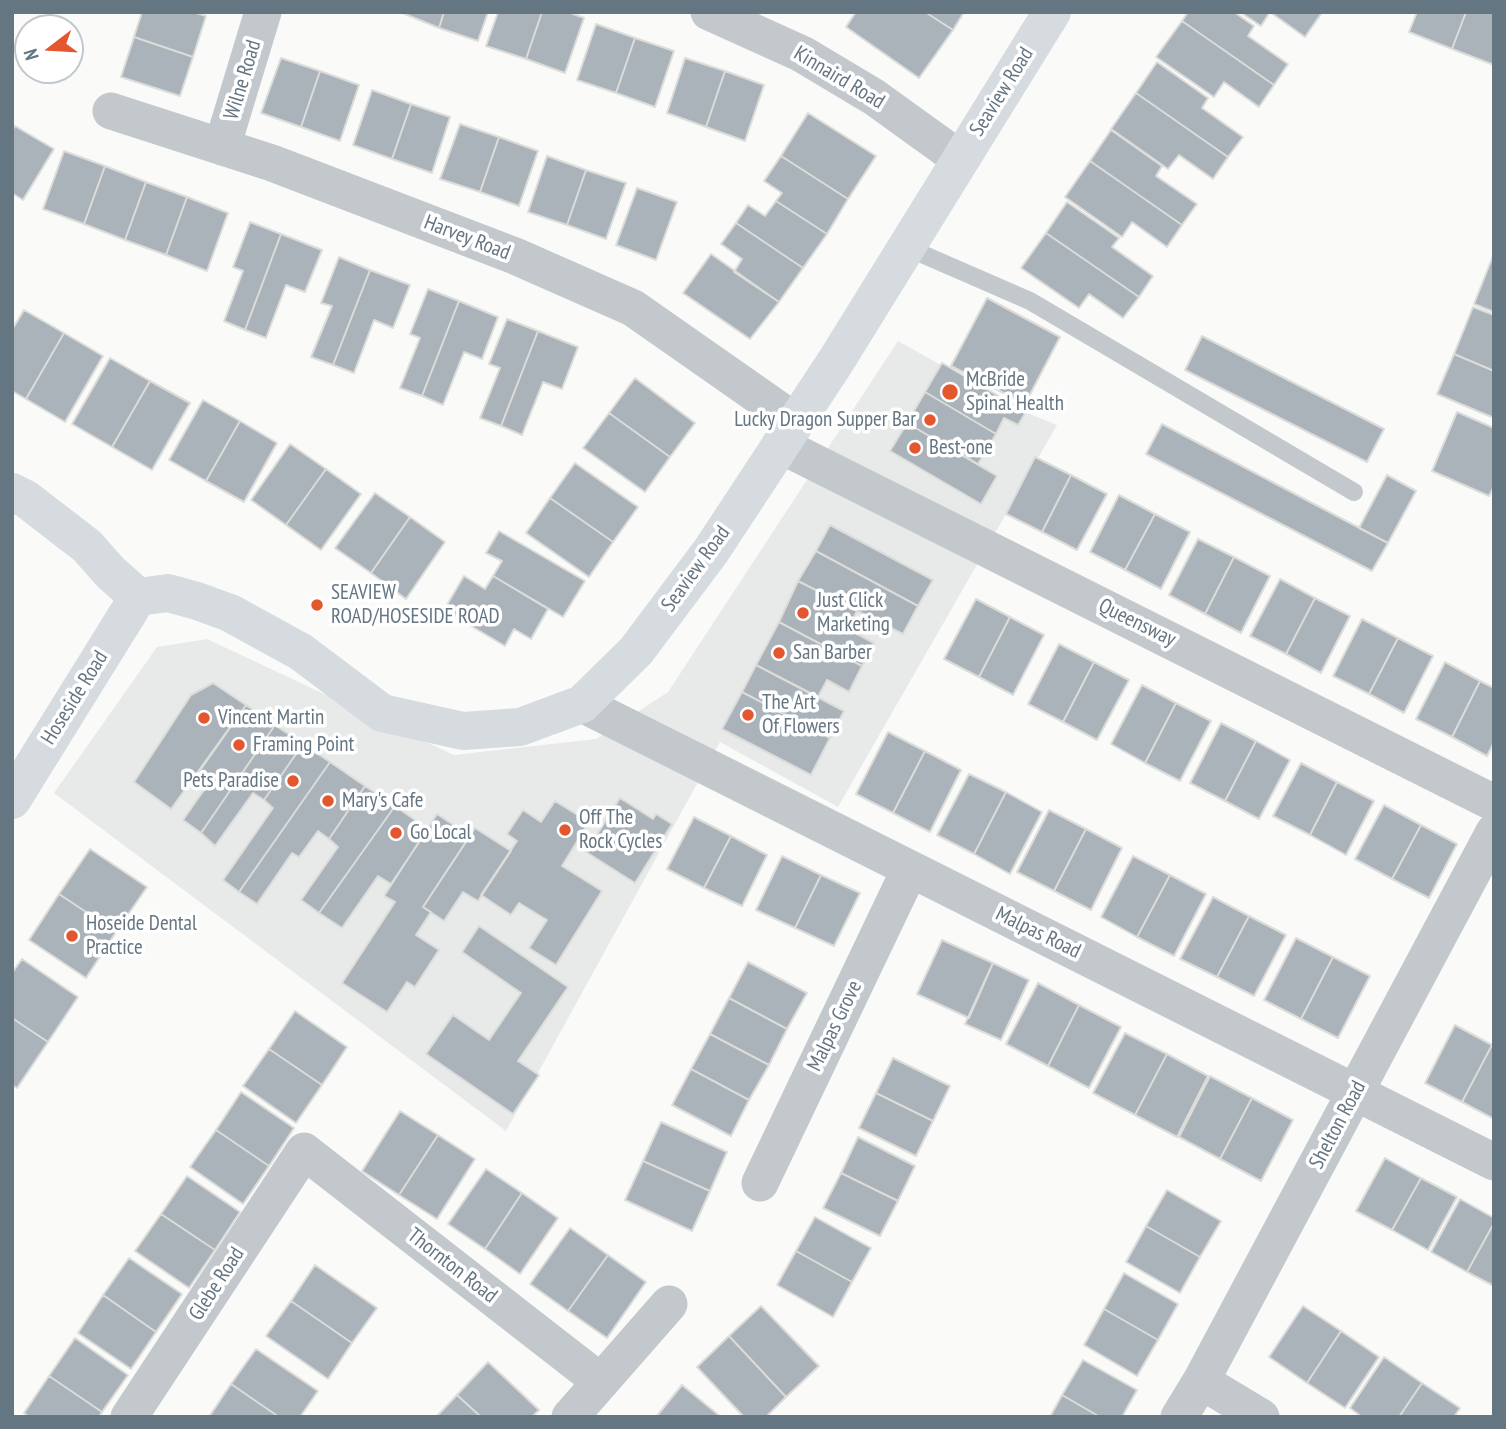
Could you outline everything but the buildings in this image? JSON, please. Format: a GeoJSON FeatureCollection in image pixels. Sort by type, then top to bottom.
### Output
{"type":"FeatureCollection","features":[{"type":"Feature","properties":{"kind":"street","name":"Wilne Road"},"geometry":{"type":"LineString","coordinates":[[222,147],[263,12]]}},
{"type":"Feature","properties":{"kind":"street","name":"Kinnaird Road"},"geometry":{"type":"LineString","coordinates":[[709,12],[802,54],[874,97],[960,159]]}},
{"type":"Feature","properties":{"kind":"street","name":"Seaview Road"},"geometry":{"type":"LineString","coordinates":[[138,597],[168,593],[230,613],[301,652],[382,713],[463,731],[520,727],[582,704],[636,651],[711,551],[788,434],[1052,12]]}},
{"type":"Feature","properties":{"kind":"street","name":"Harvey Road"},"geometry":{"type":"LineString","coordinates":[[110,111],[272,163],[515,256],[633,308],[788,434]]}},
{"type":"Feature","properties":{"kind":"street","name":"Queensway"},"geometry":{"type":"LineString","coordinates":[[788,434],[1494,803]]}},
{"type":"Feature","properties":{"kind":"street"},"geometry":{"type":"LineString","coordinates":[[12,492],[26,499],[86,546],[138,597]]}},
{"type":"Feature","properties":{"kind":"street","name":"Hoseside Road"},"geometry":{"type":"LineString","coordinates":[[12,800],[138,597]]}},
{"type":"Feature","properties":{"kind":"street","name":"Malpas Road"},"geometry":{"type":"LineString","coordinates":[[582,704],[1494,1162]]}},
{"type":"Feature","properties":{"kind":"street","name":"Shelton Road"},"geometry":{"type":"LineString","coordinates":[[1179,1417],[1201,1381],[1494,832]]}},
{"type":"Feature","properties":{"kind":"street","name":"Malpas Grove"},"geometry":{"type":"LineString","coordinates":[[760,1183],[911,869]]}},
{"type":"Feature","properties":{"kind":"street","name":"Thornton Road"},"geometry":{"type":"LineString","coordinates":[[304,1151],[601,1382]]}},
{"type":"Feature","properties":{"kind":"street","name":"Glebe Road"},"geometry":{"type":"LineString","coordinates":[[129,1417],[304,1151]]}},
{"type":"Feature","properties":{"kind":"street"},"geometry":{"type":"LineString","coordinates":[[570,1417],[668,1304]]}},
{"type":"Feature","properties":{"kind":"street"},"geometry":{"type":"LineString","coordinates":[[1201,1381],[1261,1417]]}},
{"type":"Feature","properties":{"kind":"lane"},"geometry":{"type":"LineString","coordinates":[[906,247],[1030,302],[1354,492]]}},
{"type":"Feature","properties":{"kind":"shaded area"},"geometry":{"type":"Polygon","coordinates":[[[898,341],[1025,412],[1057,425],[838,807],[720,742],[506,1131],[54,793],[157,647],[207,639],[454,755],[596,739],[668,692],[898,341]]]}},
{"type":"Feature","properties":{"kind":"place","name":"McBride Spinal Health"},"geometry":{"type":"Point","coordinates":[950,392]}},
{"type":"Feature","properties":{"kind":"place","name":"Lucky Dragon Supper Bar"},"geometry":{"type":"Point","coordinates":[930,420]}},
{"type":"Feature","properties":{"kind":"place","name":"Best-one"},"geometry":{"type":"Point","coordinates":[915,448]}},
{"type":"Feature","properties":{"kind":"place","name":"SEAVIEW ROAD/HOSESIDE ROAD"},"geometry":{"type":"Point","coordinates":[317,605]}},
{"type":"Feature","properties":{"kind":"place","name":"Just Click Marketing"},"geometry":{"type":"Point","coordinates":[803,613]}},
{"type":"Feature","properties":{"kind":"place","name":"San Barber"},"geometry":{"type":"Point","coordinates":[779,653]}},
{"type":"Feature","properties":{"kind":"place","name":"The Art Of Flowers"},"geometry":{"type":"Point","coordinates":[748,715]}},
{"type":"Feature","properties":{"kind":"place","name":"Vincent Martin"},"geometry":{"type":"Point","coordinates":[204,718]}},
{"type":"Feature","properties":{"kind":"place","name":"Framing Point"},"geometry":{"type":"Point","coordinates":[239,745]}},
{"type":"Feature","properties":{"kind":"place","name":"Pets Paradise"},"geometry":{"type":"Point","coordinates":[293,781]}},
{"type":"Feature","properties":{"kind":"place","name":"Mary's Cafe"},"geometry":{"type":"Point","coordinates":[328,801]}},
{"type":"Feature","properties":{"kind":"place","name":"Off The Rock Cycles"},"geometry":{"type":"Point","coordinates":[565,830]}},
{"type":"Feature","properties":{"kind":"place","name":"Go Local"},"geometry":{"type":"Point","coordinates":[396,833]}},
{"type":"Feature","properties":{"kind":"place","name":"Hoseide Dental Practice"},"geometry":{"type":"Point","coordinates":[72,936]}}]}
